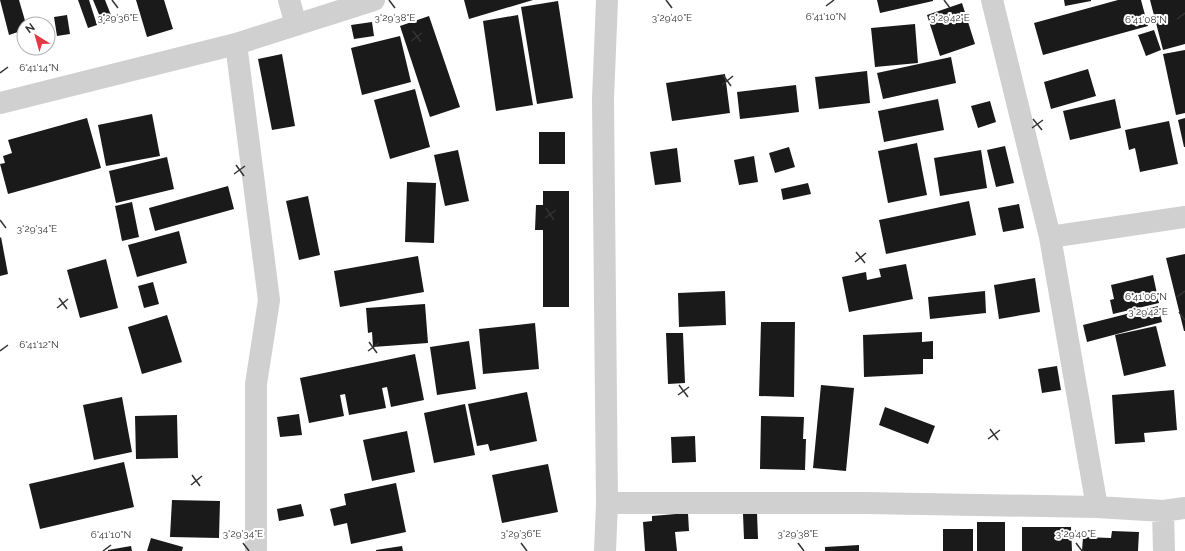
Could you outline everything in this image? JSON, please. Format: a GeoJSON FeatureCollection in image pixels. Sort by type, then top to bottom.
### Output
{"type":"FeatureCollection","features":[{"type":"Feature","properties":{"kind":"street"},"geometry":{"type":"LineString","coordinates":[[289,0],[296,25]]}},
{"type":"Feature","properties":{"kind":"street"},"geometry":{"type":"LineString","coordinates":[[0,102],[236,44],[374,0]]}},
{"type":"Feature","properties":{"kind":"street"},"geometry":{"type":"LineString","coordinates":[[605,551],[607,503],[603,99],[607,0]]}},
{"type":"Feature","properties":{"kind":"street"},"geometry":{"type":"LineString","coordinates":[[992,0],[1050,238],[1097,506]]}},
{"type":"Feature","properties":{"kind":"street"},"geometry":{"type":"LineString","coordinates":[[236,44],[269,300],[256,384],[256,551]]}},
{"type":"Feature","properties":{"kind":"street"},"geometry":{"type":"LineString","coordinates":[[1050,238],[1185,217]]}},
{"type":"Feature","properties":{"kind":"street"},"geometry":{"type":"LineString","coordinates":[[607,503],[866,503],[1097,506],[1163,511],[1185,508]]}},
{"type":"Feature","properties":{"kind":"street"},"geometry":{"type":"LineString","coordinates":[[1163,511],[1164,551]]}},
{"type":"Feature","properties":{"kind":"building"},"geometry":{"type":"Polygon","coordinates":[[[0,0],[19,0],[24,16],[16,16],[16,33],[9,35],[0,0]]]}},
{"type":"Feature","properties":{"kind":"building"},"geometry":{"type":"Polygon","coordinates":[[[78,0],[89,0],[97,25],[88,28],[78,0]]]}},
{"type":"Feature","properties":{"kind":"building"},"geometry":{"type":"Polygon","coordinates":[[[93,0],[105,0],[113,20],[103,24],[93,0]]]}},
{"type":"Feature","properties":{"kind":"building"},"geometry":{"type":"Polygon","coordinates":[[[136,0],[164,0],[173,29],[147,37],[136,0]]]}},
{"type":"Feature","properties":{"kind":"building"},"geometry":{"type":"Polygon","coordinates":[[[464,0],[533,0],[469,19],[464,0]]]}},
{"type":"Feature","properties":{"kind":"building"},"geometry":{"type":"Polygon","coordinates":[[[877,0],[933,0],[933,1],[880,13],[877,0]]]}},
{"type":"Feature","properties":{"kind":"building"},"geometry":{"type":"Polygon","coordinates":[[[1064,0],[1091,0],[1091,1],[1065,6],[1064,0]]]}},
{"type":"Feature","properties":{"kind":"building"},"geometry":{"type":"Polygon","coordinates":[[[1118,0],[1141,0],[1148,26],[1043,55],[1034,23],[1118,0]]]}},
{"type":"Feature","properties":{"kind":"building"},"geometry":{"type":"Polygon","coordinates":[[[1150,0],[1185,0],[1185,44],[1163,50],[1150,0]]]}},
{"type":"Feature","properties":{"kind":"building"},"geometry":{"type":"Polygon","coordinates":[[[558,1],[573,98],[537,104],[521,7],[558,1]]]}},
{"type":"Feature","properties":{"kind":"building"},"geometry":{"type":"Polygon","coordinates":[[[962,3],[975,44],[940,56],[927,15],[962,3]]]}},
{"type":"Feature","properties":{"kind":"building"},"geometry":{"type":"Polygon","coordinates":[[[67,15],[70,34],[57,36],[56,17],[67,15]]]}},
{"type":"Feature","properties":{"kind":"building"},"geometry":{"type":"Polygon","coordinates":[[[518,15],[533,105],[496,111],[483,21],[518,15]]]}},
{"type":"Feature","properties":{"kind":"building"},"geometry":{"type":"Polygon","coordinates":[[[429,16],[460,107],[430,117],[400,26],[429,16]]]}},
{"type":"Feature","properties":{"kind":"building"},"geometry":{"type":"Polygon","coordinates":[[[372,22],[374,36],[354,39],[351,25],[372,22]]]}},
{"type":"Feature","properties":{"kind":"building"},"geometry":{"type":"Polygon","coordinates":[[[915,24],[918,63],[875,67],[871,28],[915,24]]]}},
{"type":"Feature","properties":{"kind":"building"},"geometry":{"type":"Polygon","coordinates":[[[1154,30],[1161,50],[1146,56],[1138,35],[1154,30]]]}},
{"type":"Feature","properties":{"kind":"building"},"geometry":{"type":"Polygon","coordinates":[[[400,36],[411,82],[362,95],[351,48],[400,36]]]}},
{"type":"Feature","properties":{"kind":"building"},"geometry":{"type":"Polygon","coordinates":[[[1185,50],[1185,113],[1176,115],[1163,54],[1185,50]]]}},
{"type":"Feature","properties":{"kind":"building"},"geometry":{"type":"Polygon","coordinates":[[[282,54],[295,126],[272,130],[258,59],[282,54]]]}},
{"type":"Feature","properties":{"kind":"building"},"geometry":{"type":"Polygon","coordinates":[[[951,57],[956,83],[883,99],[877,73],[951,57]]]}},
{"type":"Feature","properties":{"kind":"building"},"geometry":{"type":"Polygon","coordinates":[[[1088,69],[1096,96],[1051,109],[1044,82],[1088,69]]]}},
{"type":"Feature","properties":{"kind":"building"},"geometry":{"type":"Polygon","coordinates":[[[867,71],[870,103],[819,109],[815,77],[867,71]]]}},
{"type":"Feature","properties":{"kind":"building"},"geometry":{"type":"Polygon","coordinates":[[[725,74],[730,113],[672,121],[666,83],[725,74]]]}},
{"type":"Feature","properties":{"kind":"building"},"geometry":{"type":"Polygon","coordinates":[[[796,85],[799,112],[740,119],[737,92],[796,85]]]}},
{"type":"Feature","properties":{"kind":"building"},"geometry":{"type":"Polygon","coordinates":[[[415,89],[430,147],[390,159],[374,100],[415,89]]]}},
{"type":"Feature","properties":{"kind":"building"},"geometry":{"type":"Polygon","coordinates":[[[938,99],[944,130],[884,142],[878,111],[938,99]]]}},
{"type":"Feature","properties":{"kind":"building"},"geometry":{"type":"Polygon","coordinates":[[[1115,99],[1121,128],[1070,140],[1063,111],[1115,99]]]}},
{"type":"Feature","properties":{"kind":"building"},"geometry":{"type":"Polygon","coordinates":[[[990,101],[996,122],[978,128],[971,106],[990,101]]]}},
{"type":"Feature","properties":{"kind":"building"},"geometry":{"type":"Polygon","coordinates":[[[152,114],[160,156],[106,166],[98,125],[152,114]]]}},
{"type":"Feature","properties":{"kind":"building"},"geometry":{"type":"Polygon","coordinates":[[[87,118],[101,168],[8,194],[0,164],[5,163],[3,156],[12,153],[8,140],[87,118]]]}},
{"type":"Feature","properties":{"kind":"building"},"geometry":{"type":"Polygon","coordinates":[[[1185,118],[1185,147],[1184,147],[1178,120],[1185,118]]]}},
{"type":"Feature","properties":{"kind":"building"},"geometry":{"type":"Polygon","coordinates":[[[1169,121],[1178,164],[1140,172],[1135,148],[1129,150],[1125,130],[1169,121]]]}},
{"type":"Feature","properties":{"kind":"building"},"geometry":{"type":"Polygon","coordinates":[[[539,132],[565,132],[565,164],[539,164],[539,132]]]}},
{"type":"Feature","properties":{"kind":"building"},"geometry":{"type":"Polygon","coordinates":[[[917,143],[927,195],[888,203],[878,151],[917,143]]]}},
{"type":"Feature","properties":{"kind":"building"},"geometry":{"type":"Polygon","coordinates":[[[1005,146],[1014,183],[996,187],[987,150],[1005,146]]]}},
{"type":"Feature","properties":{"kind":"building"},"geometry":{"type":"Polygon","coordinates":[[[789,147],[795,167],[775,173],[769,153],[789,147]]]}},
{"type":"Feature","properties":{"kind":"building"},"geometry":{"type":"Polygon","coordinates":[[[677,148],[681,182],[655,185],[650,152],[677,148]]]}},
{"type":"Feature","properties":{"kind":"building"},"geometry":{"type":"Polygon","coordinates":[[[458,150],[469,201],[445,206],[434,155],[458,150]]]}},
{"type":"Feature","properties":{"kind":"building"},"geometry":{"type":"Polygon","coordinates":[[[981,150],[987,188],[940,196],[934,158],[981,150]]]}},
{"type":"Feature","properties":{"kind":"building"},"geometry":{"type":"Polygon","coordinates":[[[754,156],[758,182],[739,185],[734,160],[754,156]]]}},
{"type":"Feature","properties":{"kind":"building"},"geometry":{"type":"Polygon","coordinates":[[[167,157],[174,189],[116,203],[109,171],[167,157]]]}},
{"type":"Feature","properties":{"kind":"building"},"geometry":{"type":"Polygon","coordinates":[[[407,182],[436,183],[434,243],[405,242],[407,182]]]}},
{"type":"Feature","properties":{"kind":"building"},"geometry":{"type":"Polygon","coordinates":[[[808,183],[811,194],[783,200],[781,189],[808,183]]]}},
{"type":"Feature","properties":{"kind":"building"},"geometry":{"type":"Polygon","coordinates":[[[228,186],[234,209],[155,231],[149,208],[228,186]]]}},
{"type":"Feature","properties":{"kind":"building"},"geometry":{"type":"Polygon","coordinates":[[[543,191],[569,191],[569,307],[543,307],[543,230],[535,230],[536,205],[543,205],[543,191]]]}},
{"type":"Feature","properties":{"kind":"building"},"geometry":{"type":"Polygon","coordinates":[[[308,196],[320,255],[299,260],[286,201],[308,196]]]}},
{"type":"Feature","properties":{"kind":"building"},"geometry":{"type":"Polygon","coordinates":[[[969,201],[976,235],[886,254],[879,220],[969,201]]]}},
{"type":"Feature","properties":{"kind":"building"},"geometry":{"type":"Polygon","coordinates":[[[132,202],[139,237],[122,241],[115,206],[132,202]]]}},
{"type":"Feature","properties":{"kind":"building"},"geometry":{"type":"Polygon","coordinates":[[[1019,204],[1024,228],[1003,232],[998,208],[1019,204]]]}},
{"type":"Feature","properties":{"kind":"building"},"geometry":{"type":"Polygon","coordinates":[[[179,231],[187,263],[137,277],[128,245],[179,231]]]}},
{"type":"Feature","properties":{"kind":"building"},"geometry":{"type":"Polygon","coordinates":[[[1,237],[8,274],[0,276],[0,238],[1,237]]]}},
{"type":"Feature","properties":{"kind":"building"},"geometry":{"type":"Polygon","coordinates":[[[1185,254],[1185,331],[1184,331],[1166,258],[1185,254]]]}},
{"type":"Feature","properties":{"kind":"building"},"geometry":{"type":"Polygon","coordinates":[[[418,256],[424,292],[340,307],[334,271],[418,256]]]}},
{"type":"Feature","properties":{"kind":"building"},"geometry":{"type":"Polygon","coordinates":[[[106,259],[118,308],[80,318],[67,270],[106,259]]]}},
{"type":"Feature","properties":{"kind":"building"},"geometry":{"type":"Polygon","coordinates":[[[906,264],[913,299],[849,312],[842,277],[866,272],[867,280],[881,277],[879,269],[906,264]]]}},
{"type":"Feature","properties":{"kind":"building"},"geometry":{"type":"Polygon","coordinates":[[[1153,275],[1159,303],[1113,314],[1110,300],[1114,299],[1111,285],[1153,275]]]}},
{"type":"Feature","properties":{"kind":"building"},"geometry":{"type":"Polygon","coordinates":[[[1035,278],[1040,312],[999,319],[994,285],[1035,278]]]}},
{"type":"Feature","properties":{"kind":"building"},"geometry":{"type":"Polygon","coordinates":[[[153,282],[159,304],[144,308],[138,286],[153,282]]]}},
{"type":"Feature","properties":{"kind":"building"},"geometry":{"type":"Polygon","coordinates":[[[725,291],[726,325],[679,327],[678,293],[725,291]]]}},
{"type":"Feature","properties":{"kind":"building"},"geometry":{"type":"Polygon","coordinates":[[[985,291],[986,313],[930,319],[928,297],[985,291]]]}},
{"type":"Feature","properties":{"kind":"building"},"geometry":{"type":"Polygon","coordinates":[[[425,304],[428,343],[373,347],[372,332],[368,333],[366,308],[425,304]]]}},
{"type":"Feature","properties":{"kind":"building"},"geometry":{"type":"Polygon","coordinates":[[[1158,306],[1162,322],[1087,342],[1083,325],[1158,306]]]}},
{"type":"Feature","properties":{"kind":"building"},"geometry":{"type":"Polygon","coordinates":[[[167,315],[182,362],[142,374],[128,327],[167,315]]]}},
{"type":"Feature","properties":{"kind":"building"},"geometry":{"type":"Polygon","coordinates":[[[761,322],[795,322],[794,397],[759,396],[761,322]]]}},
{"type":"Feature","properties":{"kind":"building"},"geometry":{"type":"Polygon","coordinates":[[[535,323],[539,369],[483,374],[479,329],[535,323]]]}},
{"type":"Feature","properties":{"kind":"building"},"geometry":{"type":"Polygon","coordinates":[[[1156,326],[1166,366],[1124,376],[1115,335],[1156,326]]]}},
{"type":"Feature","properties":{"kind":"building"},"geometry":{"type":"Polygon","coordinates":[[[922,332],[922,342],[933,341],[933,359],[923,359],[923,374],[864,377],[863,335],[922,332]]]}},
{"type":"Feature","properties":{"kind":"building"},"geometry":{"type":"Polygon","coordinates":[[[666,333],[683,333],[685,383],[668,384],[666,333]]]}},
{"type":"Feature","properties":{"kind":"building"},"geometry":{"type":"Polygon","coordinates":[[[469,341],[476,389],[437,395],[430,347],[469,341]]]}},
{"type":"Feature","properties":{"kind":"building"},"geometry":{"type":"Polygon","coordinates":[[[415,354],[424,400],[391,407],[387,387],[382,388],[386,408],[349,415],[345,394],[340,395],[344,416],[309,423],[300,378],[415,354]]]}},
{"type":"Feature","properties":{"kind":"building"},"geometry":{"type":"Polygon","coordinates":[[[1057,366],[1061,390],[1042,393],[1038,369],[1057,366]]]}},
{"type":"Feature","properties":{"kind":"building"},"geometry":{"type":"Polygon","coordinates":[[[821,385],[854,388],[846,471],[813,468],[821,385]]]}},
{"type":"Feature","properties":{"kind":"building"},"geometry":{"type":"Polygon","coordinates":[[[1174,390],[1177,430],[1144,433],[1145,442],[1115,444],[1112,395],[1174,390]]]}},
{"type":"Feature","properties":{"kind":"building"},"geometry":{"type":"Polygon","coordinates":[[[527,392],[537,441],[490,451],[488,444],[477,446],[468,404],[527,392]]]}},
{"type":"Feature","properties":{"kind":"building"},"geometry":{"type":"Polygon","coordinates":[[[122,397],[132,452],[94,460],[83,405],[122,397]]]}},
{"type":"Feature","properties":{"kind":"building"},"geometry":{"type":"Polygon","coordinates":[[[465,404],[475,455],[434,463],[424,413],[465,404]]]}},
{"type":"Feature","properties":{"kind":"building"},"geometry":{"type":"Polygon","coordinates":[[[885,407],[935,426],[928,444],[879,425],[885,407]]]}},
{"type":"Feature","properties":{"kind":"building"},"geometry":{"type":"Polygon","coordinates":[[[299,414],[302,435],[280,437],[277,417],[299,414]]]}},
{"type":"Feature","properties":{"kind":"building"},"geometry":{"type":"Polygon","coordinates":[[[177,415],[178,458],[136,459],[135,416],[177,415]]]}},
{"type":"Feature","properties":{"kind":"building"},"geometry":{"type":"Polygon","coordinates":[[[761,416],[804,417],[803,439],[806,439],[805,470],[760,469],[761,416]]]}},
{"type":"Feature","properties":{"kind":"building"},"geometry":{"type":"Polygon","coordinates":[[[407,431],[415,472],[372,481],[363,440],[407,431]]]}},
{"type":"Feature","properties":{"kind":"building"},"geometry":{"type":"Polygon","coordinates":[[[695,436],[696,462],[672,463],[671,437],[695,436]]]}},
{"type":"Feature","properties":{"kind":"building"},"geometry":{"type":"Polygon","coordinates":[[[124,462],[134,507],[40,529],[29,484],[124,462]]]}},
{"type":"Feature","properties":{"kind":"building"},"geometry":{"type":"Polygon","coordinates":[[[548,464],[558,512],[502,523],[492,475],[548,464]]]}},
{"type":"Feature","properties":{"kind":"building"},"geometry":{"type":"Polygon","coordinates":[[[396,483],[406,532],[351,544],[347,523],[334,526],[330,509],[346,505],[344,494],[396,483]]]}},
{"type":"Feature","properties":{"kind":"building"},"geometry":{"type":"Polygon","coordinates":[[[172,500],[220,501],[219,538],[170,537],[172,500]]]}},
{"type":"Feature","properties":{"kind":"building"},"geometry":{"type":"Polygon","coordinates":[[[301,504],[304,516],[279,521],[277,509],[301,504]]]}},
{"type":"Feature","properties":{"kind":"building"},"geometry":{"type":"Polygon","coordinates":[[[688,513],[689,531],[675,532],[677,551],[645,551],[643,522],[652,521],[652,516],[688,513]]]}},
{"type":"Feature","properties":{"kind":"building"},"geometry":{"type":"Polygon","coordinates":[[[757,513],[758,539],[744,539],[743,514],[757,513]]]}},
{"type":"Feature","properties":{"kind":"building"},"geometry":{"type":"Polygon","coordinates":[[[977,522],[1005,522],[1005,551],[977,551],[977,522]]]}},
{"type":"Feature","properties":{"kind":"building"},"geometry":{"type":"Polygon","coordinates":[[[1022,527],[1071,527],[1072,551],[1022,551],[1022,527]]]}},
{"type":"Feature","properties":{"kind":"building"},"geometry":{"type":"Polygon","coordinates":[[[943,529],[973,529],[973,551],[943,551],[943,529]]]}},
{"type":"Feature","properties":{"kind":"building"},"geometry":{"type":"Polygon","coordinates":[[[1112,531],[1139,532],[1138,551],[1082,551],[1083,537],[1111,538],[1112,531]]]}},
{"type":"Feature","properties":{"kind":"building"},"geometry":{"type":"Polygon","coordinates":[[[151,538],[183,547],[182,551],[147,551],[151,538]]]}},
{"type":"Feature","properties":{"kind":"building"},"geometry":{"type":"Polygon","coordinates":[[[859,545],[859,551],[825,551],[825,547],[859,545]]]}},
{"type":"Feature","properties":{"kind":"building"},"geometry":{"type":"Polygon","coordinates":[[[131,546],[132,551],[108,551],[108,550],[131,546]]]}},
{"type":"Feature","properties":{"kind":"building"},"geometry":{"type":"Polygon","coordinates":[[[402,546],[403,551],[376,551],[376,550],[402,546]]]}}]}
